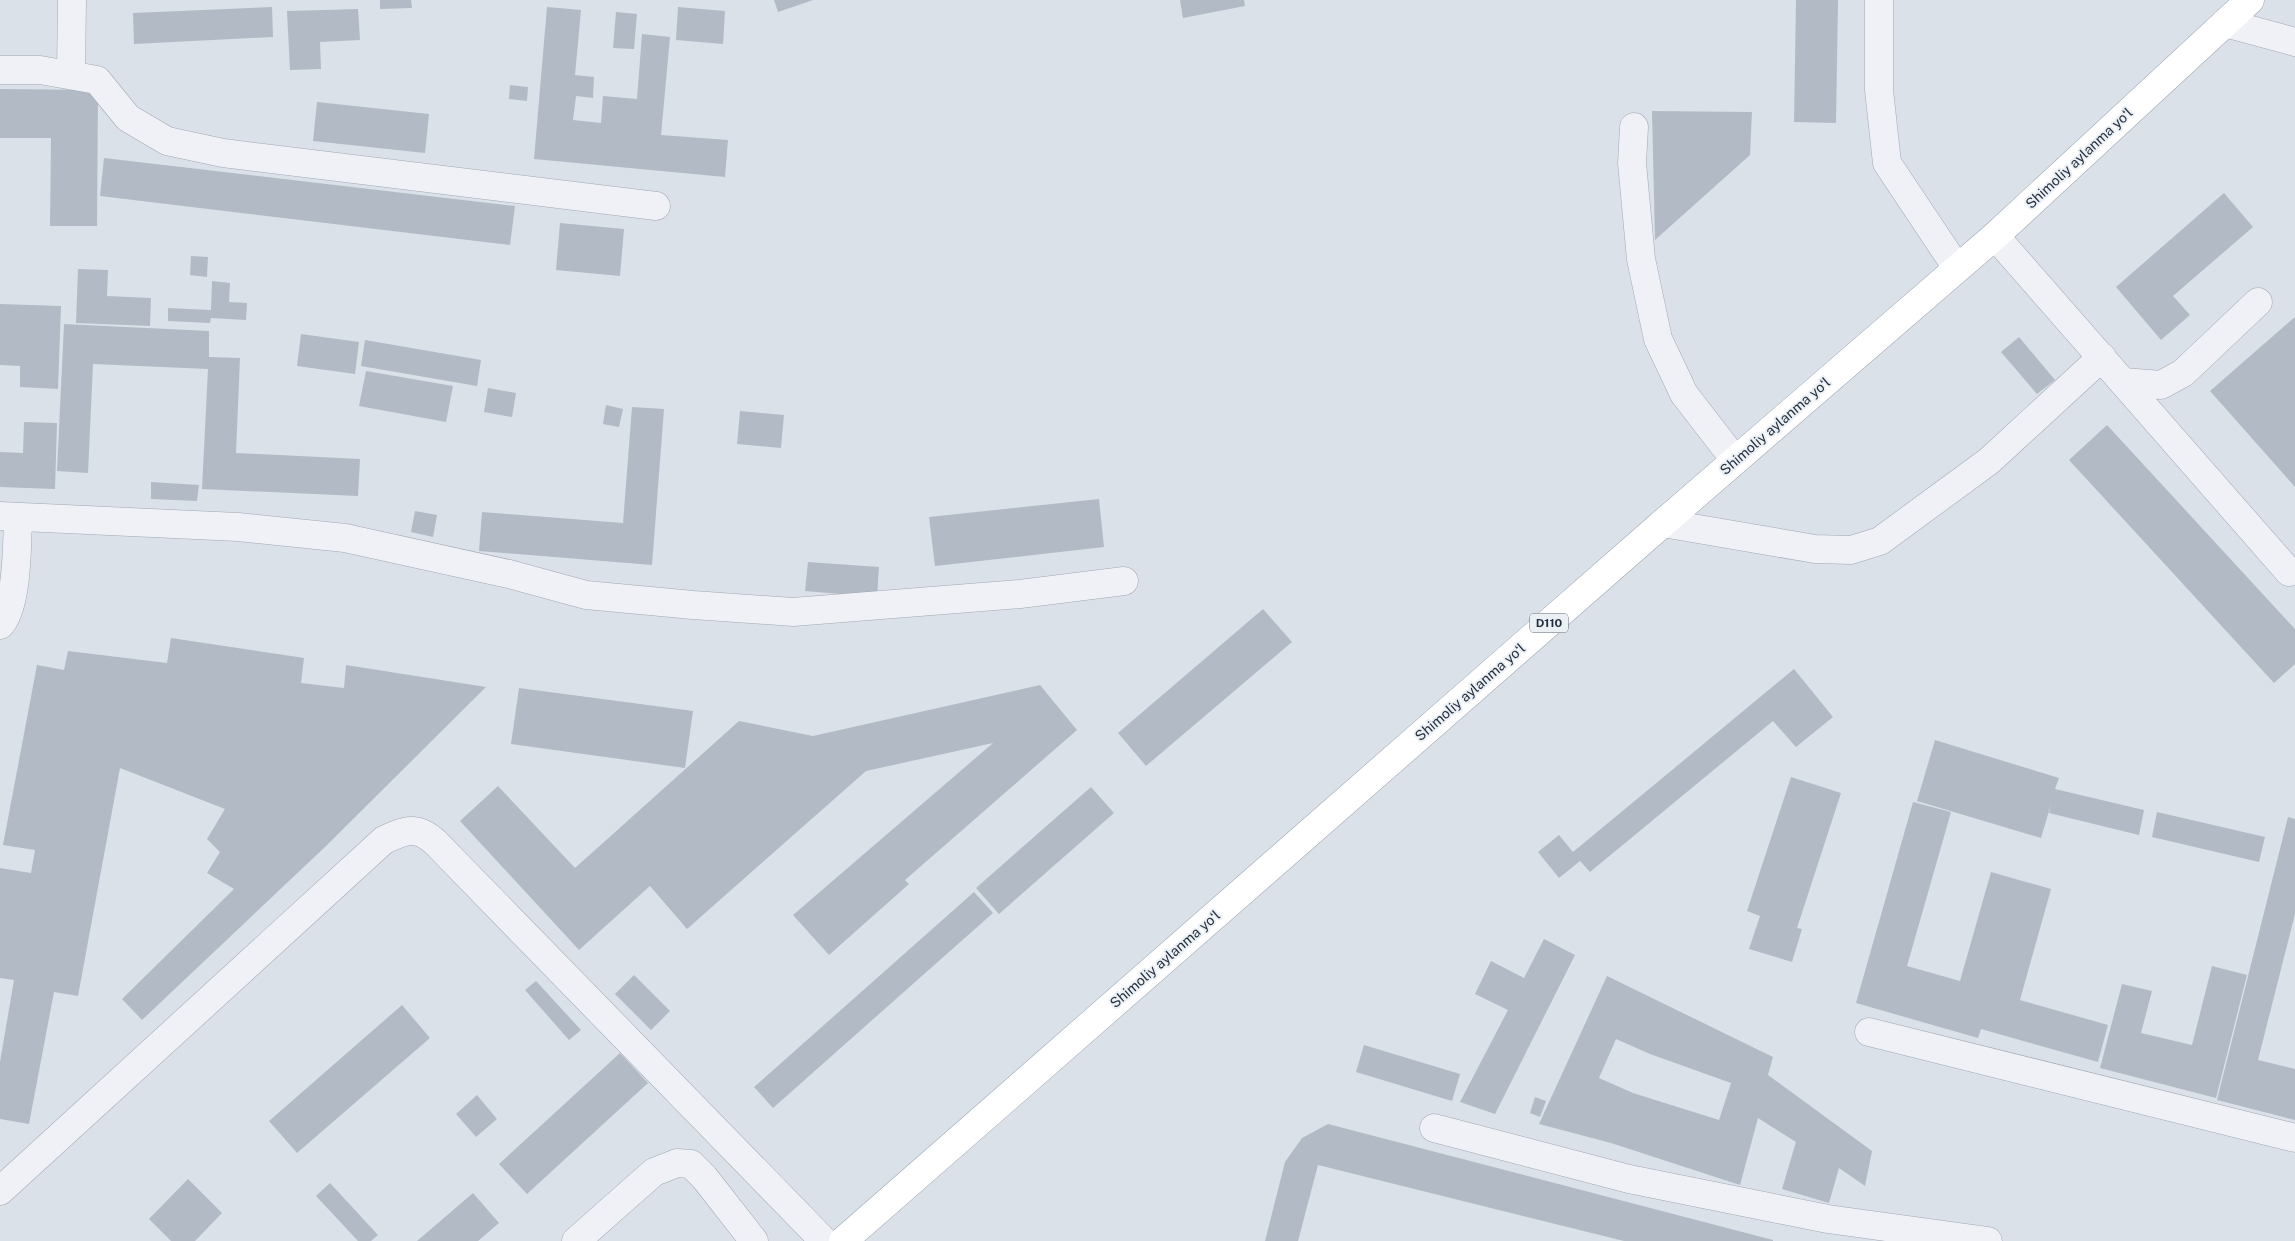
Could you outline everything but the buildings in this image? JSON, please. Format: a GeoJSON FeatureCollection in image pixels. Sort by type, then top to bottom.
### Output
{"type":"FeatureCollection","features":[{"type":"Feature","properties":{"kind":"main road","name":"Shimoliy aylanma yoʻl"},"geometry":{"type":"LineString","coordinates":[[843,1241],[1735,460],[1995,236],[2250,0]]}},
{"type":"Feature","properties":{"kind":"street"},"geometry":{"type":"LineString","coordinates":[[71,75],[72,0]]}},
{"type":"Feature","properties":{"kind":"street"},"geometry":{"type":"LineString","coordinates":[[1879,0],[1879,90],[1887,163],[1957,268]]}},
{"type":"Feature","properties":{"kind":"street"},"geometry":{"type":"LineString","coordinates":[[2225,23],[2295,42]]}},
{"type":"Feature","properties":{"kind":"street"},"geometry":{"type":"LineString","coordinates":[[0,70],[40,70],[97,80],[128,118],[167,140],[223,153],[656,206]]}},
{"type":"Feature","properties":{"kind":"street"},"geometry":{"type":"LineString","coordinates":[[1634,127],[1632,163],[1641,259],[1658,339],[1684,394],[1735,460]]}},
{"type":"Feature","properties":{"kind":"street"},"geometry":{"type":"LineString","coordinates":[[1995,236],[2289,572]]}},
{"type":"Feature","properties":{"kind":"street"},"geometry":{"type":"LineString","coordinates":[[2123,382],[2161,385],[2183,373],[2258,302]]}},
{"type":"Feature","properties":{"kind":"street"},"geometry":{"type":"LineString","coordinates":[[1663,523],[1815,549],[1851,550],[1880,541],[1989,461],[2102,357]]}},
{"type":"Feature","properties":{"kind":"street"},"geometry":{"type":"LineString","coordinates":[[5,618],[16,564],[9,516],[238,527],[345,538],[509,574],[586,595],[784,611],[1020,594],[1124,581]]}},
{"type":"Feature","properties":{"kind":"street"},"geometry":{"type":"LineString","coordinates":[[0,1191],[384,840],[406,830],[425,833],[436,843],[824,1241]]}},
{"type":"Feature","properties":{"kind":"street"},"geometry":{"type":"LineString","coordinates":[[1868,1032],[2295,1138]]}},
{"type":"Feature","properties":{"kind":"street"},"geometry":{"type":"LineString","coordinates":[[1434,1128],[1629,1179],[1828,1220],[1925,1231],[1988,1241]]}},
{"type":"Feature","properties":{"kind":"street"},"geometry":{"type":"LineString","coordinates":[[576,1241],[654,1172],[677,1163],[691,1164],[704,1177],[754,1241]]}}]}
